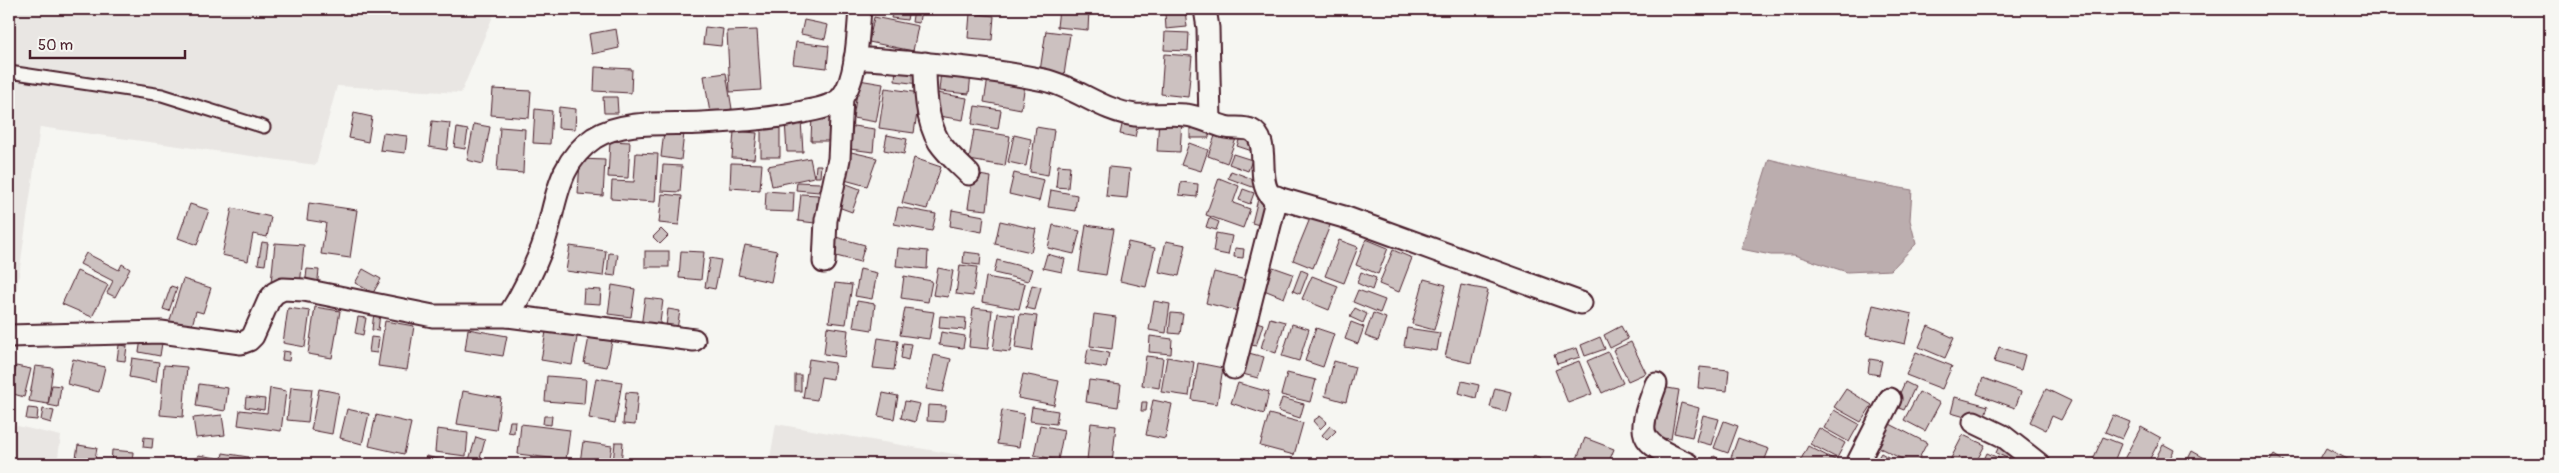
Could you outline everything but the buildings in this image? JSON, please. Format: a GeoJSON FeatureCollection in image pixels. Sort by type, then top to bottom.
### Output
{"type":"FeatureCollection","features":[{"type":"Feature","properties":{"kind":"street"},"geometry":{"type":"LineString","coordinates":[[824,262],[826,220],[838,159],[842,97],[852,73],[860,9]]}},
{"type":"Feature","properties":{"kind":"street"},"geometry":{"type":"LineString","coordinates":[[1205,9],[1208,28],[1210,122]]}},
{"type":"Feature","properties":{"kind":"street"},"geometry":{"type":"LineString","coordinates":[[855,58],[954,65],[1045,80],[1067,88],[1108,108],[1136,115],[1160,113],[1187,115],[1226,127],[1250,130],[1258,136],[1264,162],[1266,191],[1271,196],[1344,217],[1582,303]]}},
{"type":"Feature","properties":{"kind":"street"},"geometry":{"type":"LineString","coordinates":[[925,63],[925,83],[934,130],[940,143],[969,174]]}},
{"type":"Feature","properties":{"kind":"street"},"geometry":{"type":"LineString","coordinates":[[508,316],[516,304],[542,248],[558,182],[578,151],[595,138],[615,130],[650,124],[700,123],[789,115],[824,108],[842,97]]}},
{"type":"Feature","properties":{"kind":"street"},"geometry":{"type":"LineString","coordinates":[[1234,368],[1277,197]]}},
{"type":"Feature","properties":{"kind":"street"},"geometry":{"type":"LineString","coordinates":[[9,336],[161,332],[241,343],[253,336],[269,300],[283,289],[304,290],[432,316],[508,316],[694,340]]}},
{"type":"Feature","properties":{"kind":"street"},"geometry":{"type":"LineString","coordinates":[[1656,384],[1642,423],[1643,431],[1648,440],[1662,452],[1688,464]]}},
{"type":"Feature","properties":{"kind":"street"},"geometry":{"type":"LineString","coordinates":[[1857,464],[1890,399]]}},
{"type":"Feature","properties":{"kind":"street"},"geometry":{"type":"LineString","coordinates":[[1974,422],[2003,436],[2039,464]]}},
{"type":"Feature","properties":{"kind":"lane"},"geometry":{"type":"LineString","coordinates":[[9,72],[162,95],[264,127]]}},
{"type":"Feature","properties":{"kind":"shaded area"},"geometry":{"type":"Polygon","coordinates":[[[9,9],[496,9],[461,93],[337,86],[316,165],[40,127],[9,345],[9,9]]]}},
{"type":"Feature","properties":{"kind":"shaded area"},"geometry":{"type":"Polygon","coordinates":[[[1769,159],[1849,179],[1912,190],[1910,220],[1916,244],[1891,270],[1847,272],[1794,255],[1771,255],[1741,249],[1769,159]]]}},
{"type":"Feature","properties":{"kind":"shaded area"},"geometry":{"type":"Polygon","coordinates":[[[9,424],[61,436],[57,464],[9,464],[9,424]]]}},
{"type":"Feature","properties":{"kind":"shaded area"},"geometry":{"type":"Polygon","coordinates":[[[776,424],[1014,464],[769,464],[776,424]]]}}]}
